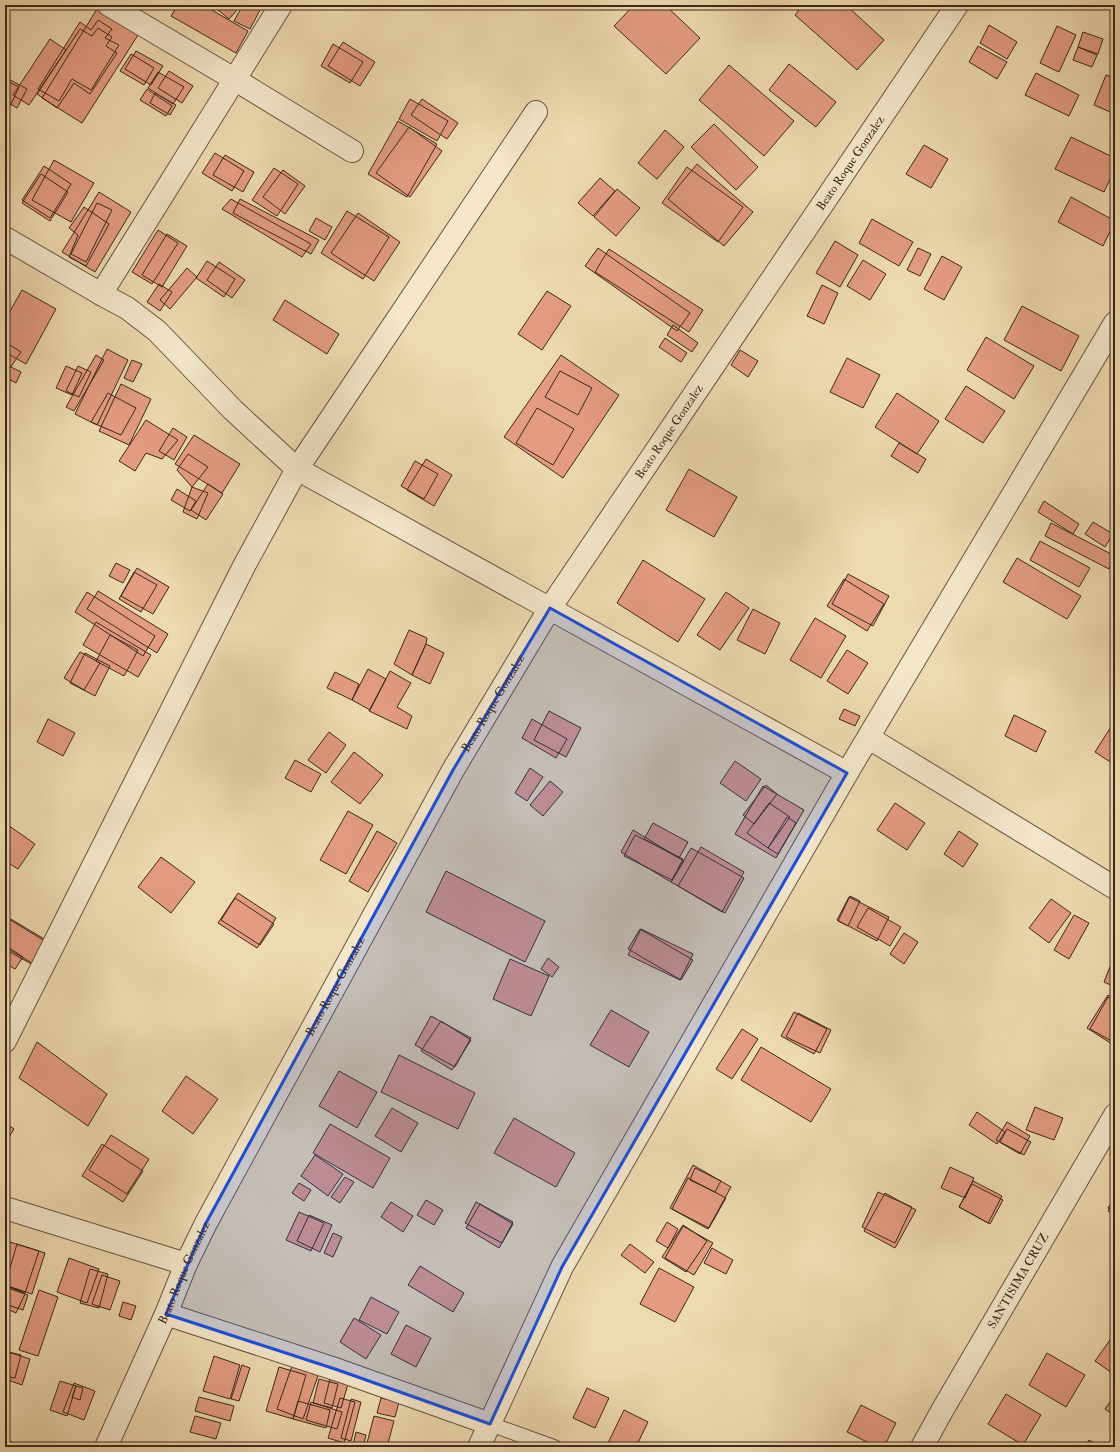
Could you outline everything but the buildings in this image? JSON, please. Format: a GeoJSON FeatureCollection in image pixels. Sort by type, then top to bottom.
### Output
{"type":"FeatureCollection","features":[{"type":"Feature","properties":{"kind":"street"},"geometry":{"type":"LineString","coordinates":[[108,5],[352,151]]}},
{"type":"Feature","properties":{"kind":"street"},"geometry":{"type":"LineString","coordinates":[[101,294],[281,5]]}},
{"type":"Feature","properties":{"kind":"street","name":"Beato Roque Gonzalez"},"geometry":{"type":"LineString","coordinates":[[106,1447],[166,1314],[186,1264],[206,1223],[453,770],[550,608],[957,5]]}},
{"type":"Feature","properties":{"kind":"street"},"geometry":{"type":"LineString","coordinates":[[5,1041],[244,566],[297,469],[536,112]]}},
{"type":"Feature","properties":{"kind":"street"},"geometry":{"type":"LineString","coordinates":[[5,238],[127,308],[157,331],[233,410],[297,469],[847,773]]}},
{"type":"Feature","properties":{"kind":"street"},"geometry":{"type":"LineString","coordinates":[[479,1447],[562,1267],[847,773],[1115,323]]}},
{"type":"Feature","properties":{"kind":"street"},"geometry":{"type":"LineString","coordinates":[[869,738],[1115,888]]}},
{"type":"Feature","properties":{"kind":"street","name":"SANTISIMA CRUZ"},"geometry":{"type":"LineString","coordinates":[[922,1447],[1115,1115]]}},
{"type":"Feature","properties":{"kind":"street"},"geometry":{"type":"LineString","coordinates":[[5,1208],[186,1264]]}},
{"type":"Feature","properties":{"kind":"street"},"geometry":{"type":"LineString","coordinates":[[166,1314],[338,1370],[490,1424]]}},
{"type":"Feature","properties":{"kind":"lane"},"geometry":{"type":"LineString","coordinates":[[490,1424],[554,1447]]}},
{"type":"Feature","properties":{"kind":"highlighted area"},"geometry":{"type":"Polygon","coordinates":[[[550,608],[847,773],[562,1267],[490,1424],[338,1370],[166,1314],[206,1223],[453,770],[550,608]]]}}]}
